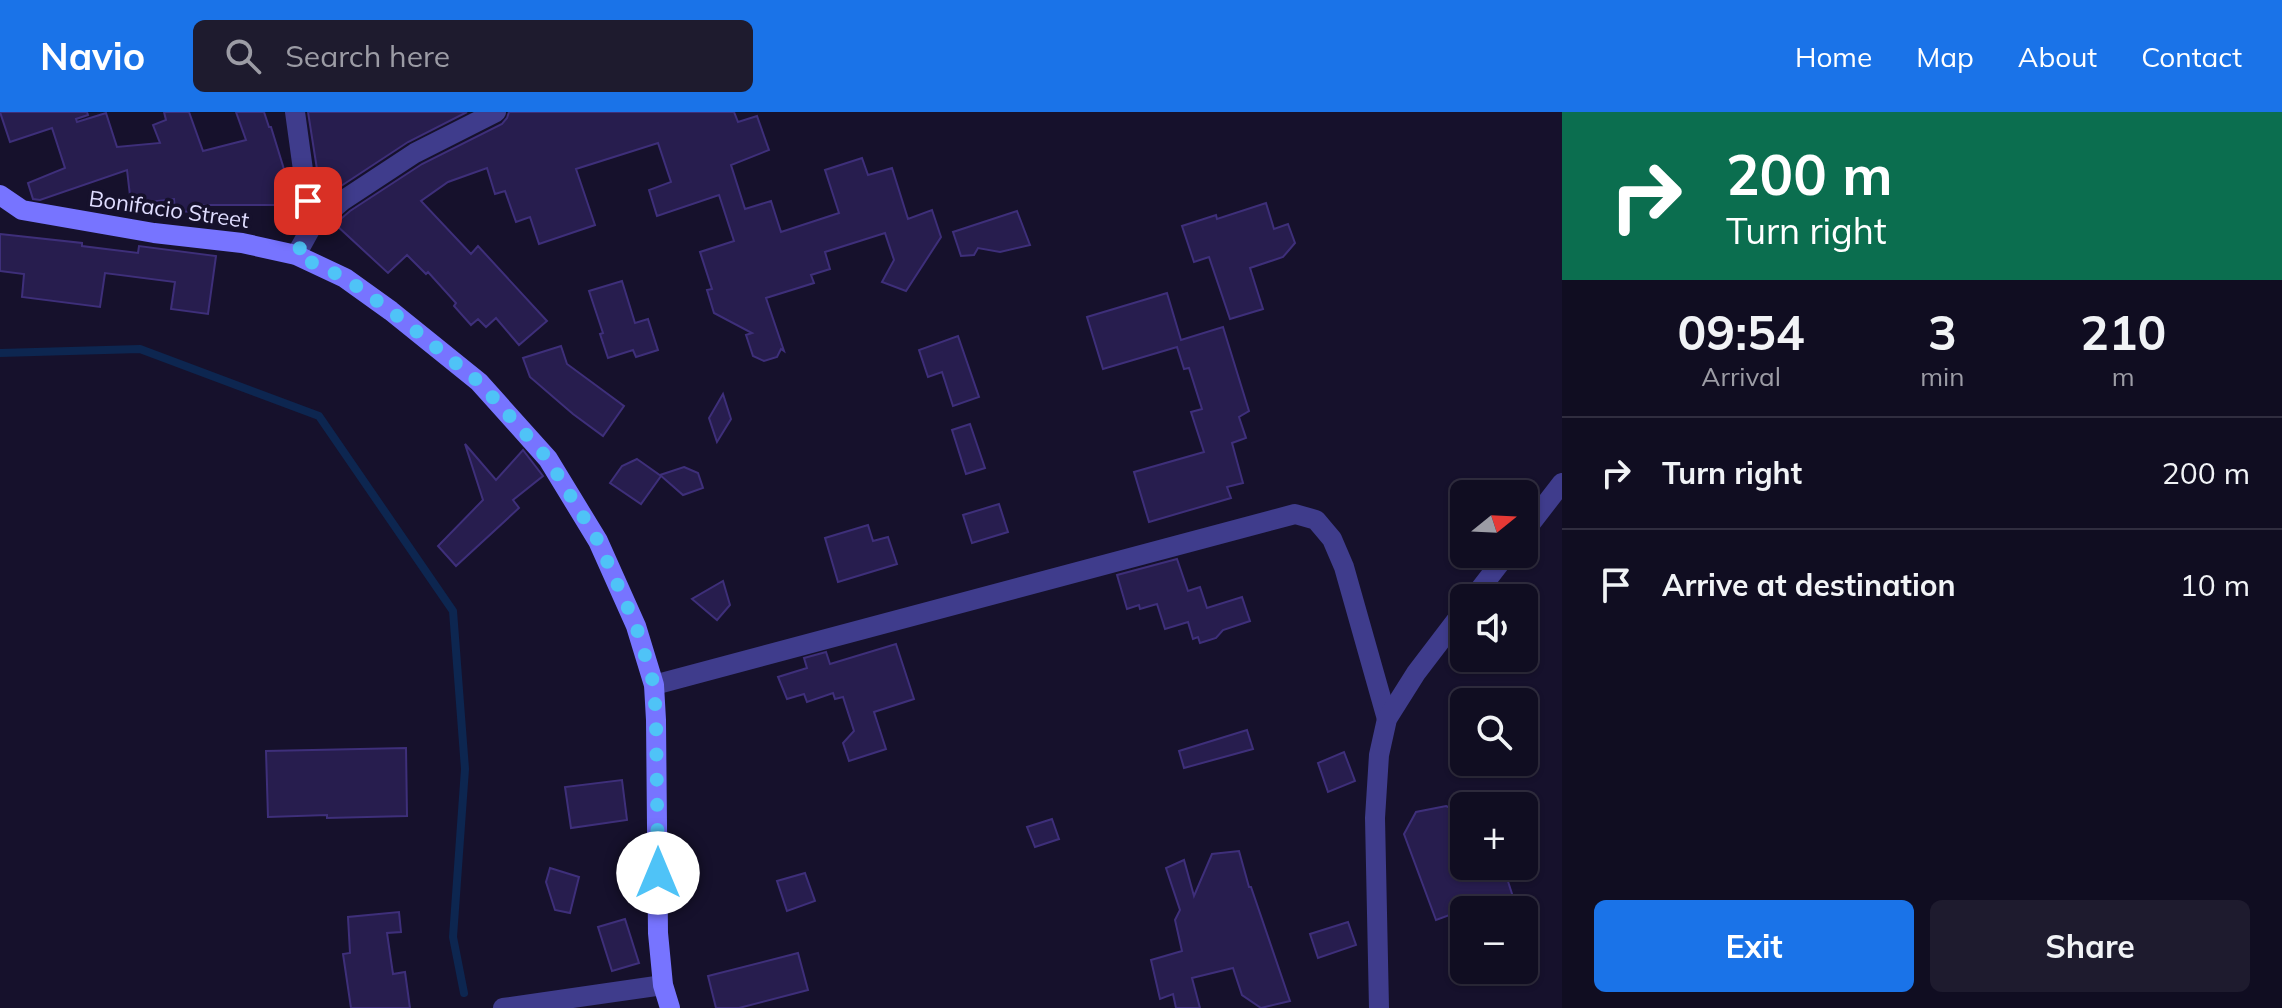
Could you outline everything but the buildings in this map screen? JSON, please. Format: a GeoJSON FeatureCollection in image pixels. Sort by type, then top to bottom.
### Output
{"type":"FeatureCollection","features":[{"type":"Feature","properties":{"kind":"street"},"geometry":{"type":"LineString","coordinates":[[295,112],[311,228]]}},
{"type":"Feature","properties":{"kind":"street"},"geometry":{"type":"LineString","coordinates":[[296,255],[311,228],[342,201],[415,153],[496,112]]}},
{"type":"Feature","properties":{"kind":"street","name":"Bonifacio Street"},"geometry":{"type":"LineString","coordinates":[[0,195],[22,210],[154,233],[242,243],[296,255],[345,278],[479,382],[548,459],[598,541],[636,626],[654,685],[658,933],[663,985],[670,1008]]}},
{"type":"Feature","properties":{"kind":"street"},"geometry":{"type":"LineString","coordinates":[[1538,514],[1562,483]]}},
{"type":"Feature","properties":{"kind":"street"},"geometry":{"type":"LineString","coordinates":[[654,685],[1295,514],[1316,520],[1332,539],[1344,567],[1387,719]]}},
{"type":"Feature","properties":{"kind":"street"},"geometry":{"type":"LineString","coordinates":[[1484,584],[1496,568]]}},
{"type":"Feature","properties":{"kind":"street"},"geometry":{"type":"LineString","coordinates":[[1379,1008],[1375,818],[1379,755],[1387,719],[1416,673],[1450,628]]}},
{"type":"Feature","properties":{"kind":"street"},"geometry":{"type":"LineString","coordinates":[[503,1008],[663,985]]}},
{"type":"Feature","properties":{"kind":"waterway"},"geometry":{"type":"LineString","coordinates":[[0,353],[140,349],[319,416],[453,611],[465,769],[453,937],[464,993]]}},
{"type":"Feature","properties":{"kind":"route"},"geometry":{"type":"LineString","coordinates":[[308,201],[311,228],[296,255],[345,278],[479,382],[548,459],[598,541],[636,626],[654,685],[658,873]]}}]}
